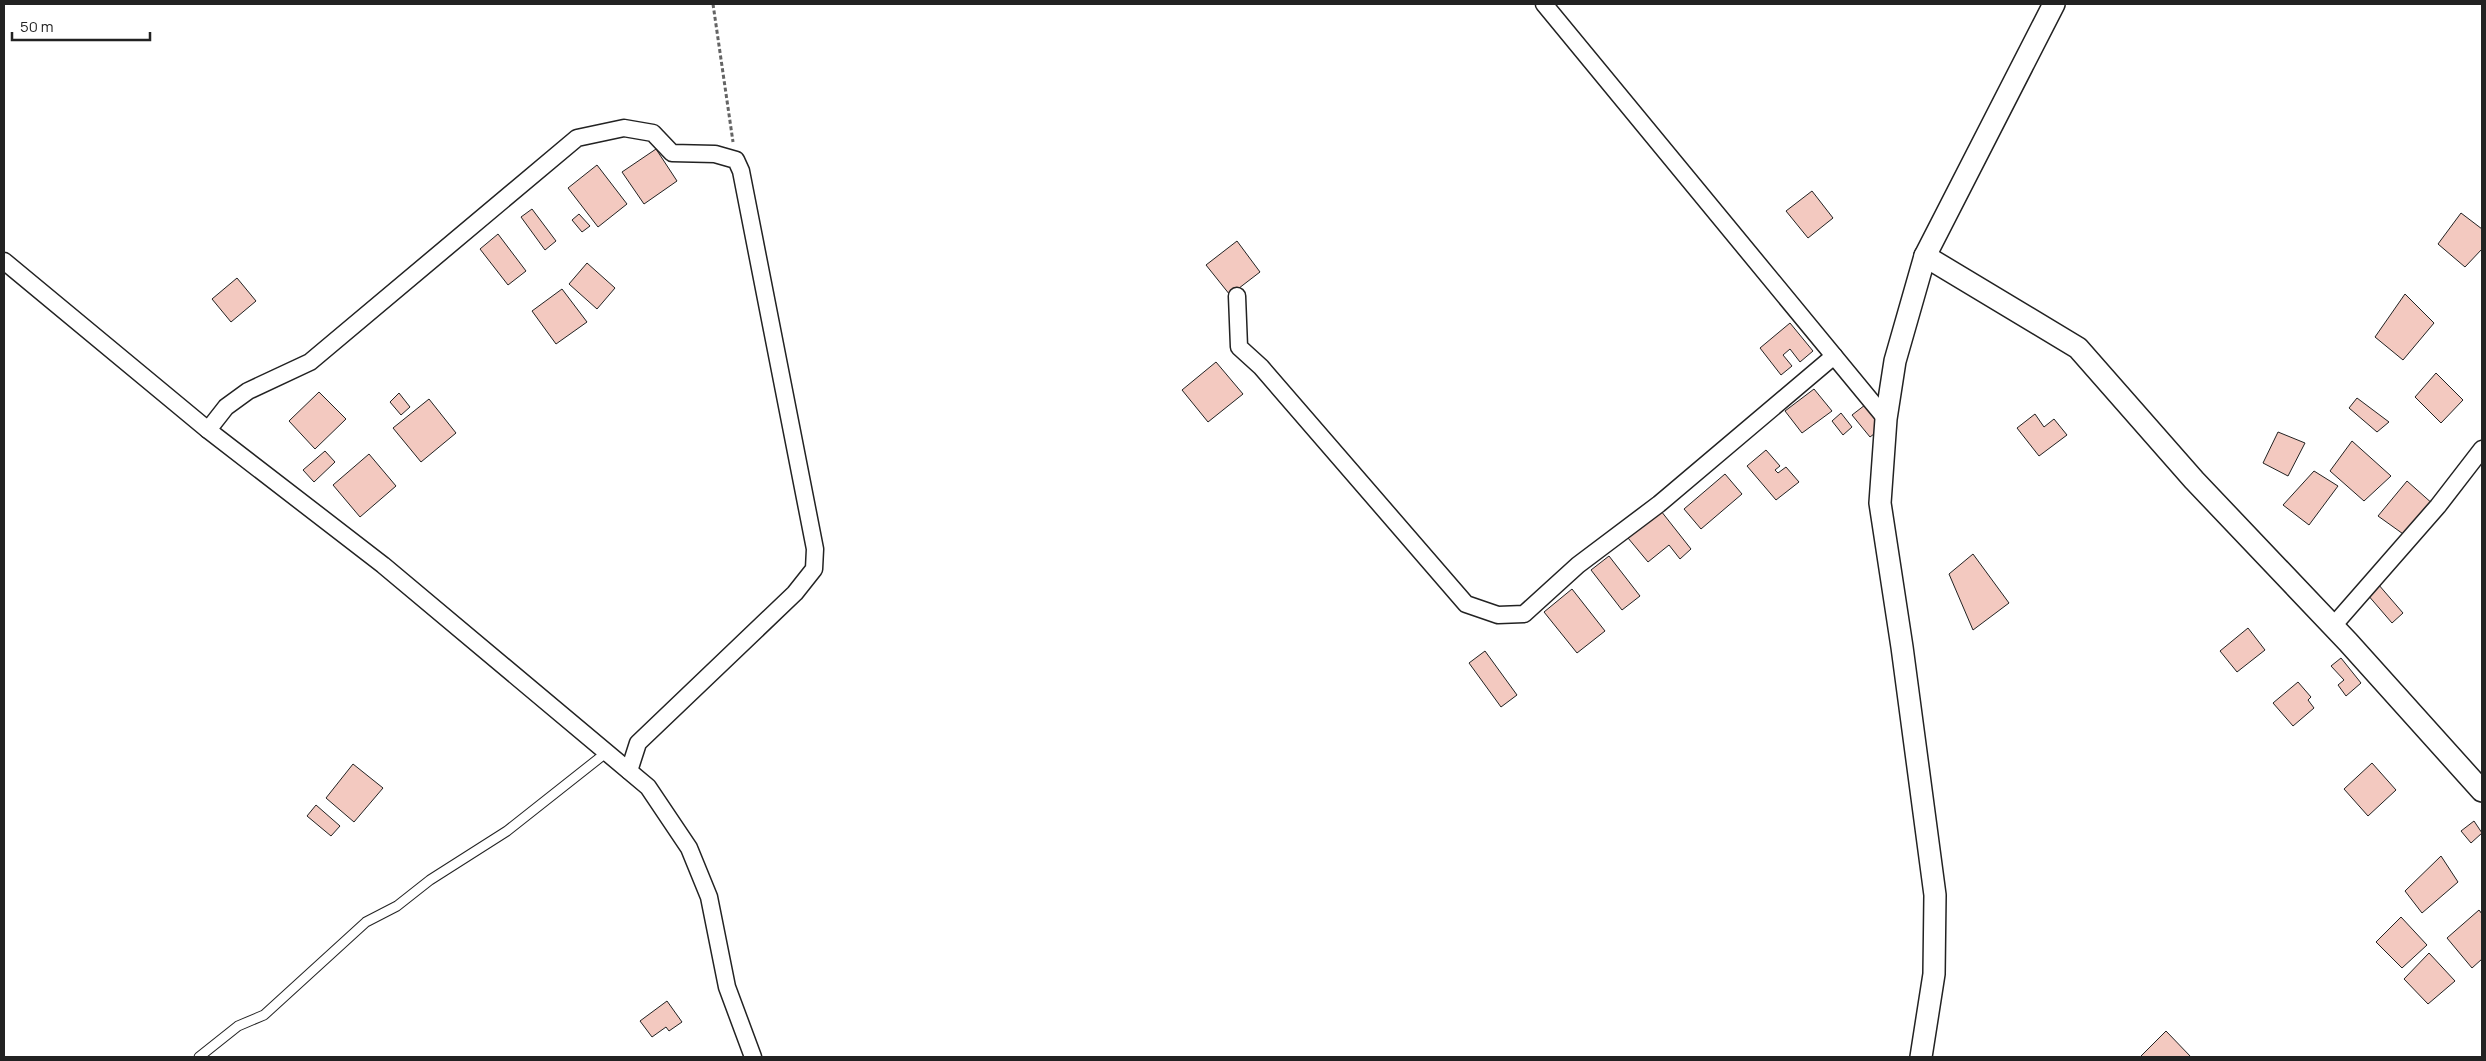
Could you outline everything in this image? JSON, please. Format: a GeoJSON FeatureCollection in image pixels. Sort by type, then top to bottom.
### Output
{"type":"FeatureCollection","features":[{"type":"Feature","properties":{"kind":"street"},"geometry":{"type":"LineString","coordinates":[[1544,4],[1886,419]]}},
{"type":"Feature","properties":{"kind":"street"},"geometry":{"type":"LineString","coordinates":[[1921,1057],[1934,974],[1935,895],[1902,647],[1880,503],[1886,419],[1895,361],[1925,256],[2054,4]]}},
{"type":"Feature","properties":{"kind":"street"},"geometry":{"type":"LineString","coordinates":[[208,430],[226,406],[248,391],[310,362],[577,138],[624,128],[653,133],[672,153],[715,154],[736,160],[741,171],[815,549],[814,569],[795,593],[638,743],[629,771]]}},
{"type":"Feature","properties":{"kind":"street"},"geometry":{"type":"LineString","coordinates":[[1925,256],[2078,348],[2194,480],[2333,626],[2482,791]]}},
{"type":"Feature","properties":{"kind":"street"},"geometry":{"type":"LineString","coordinates":[[4,261],[208,430],[382,565],[648,787],[689,848],[709,897],[728,987],[753,1057]]}},
{"type":"Feature","properties":{"kind":"street"},"geometry":{"type":"LineString","coordinates":[[1237,296],[1239,348],[1261,367],[1466,604],[1498,615],[1524,614],[1578,565],[1659,504],[1834,356]]}},
{"type":"Feature","properties":{"kind":"street"},"geometry":{"type":"LineString","coordinates":[[2333,626],[2438,506],[2482,449]]}},
{"type":"Feature","properties":{"kind":"lane"},"geometry":{"type":"LineString","coordinates":[[199,1057],[238,1026],[264,1015],[366,922],[397,906],[430,880],[507,831],[607,752]]}},
{"type":"Feature","properties":{"kind":"path"},"geometry":{"type":"LineString","coordinates":[[713,4],[736,160]]}},
{"type":"Feature","properties":{"kind":"building"},"geometry":{"type":"Polygon","coordinates":[[[656,149],[677,181],[644,204],[622,172],[656,149]]]}},
{"type":"Feature","properties":{"kind":"building"},"geometry":{"type":"Polygon","coordinates":[[[597,165],[627,204],[598,227],[568,188],[597,165]]]}},
{"type":"Feature","properties":{"kind":"building"},"geometry":{"type":"Polygon","coordinates":[[[1812,191],[1833,218],[1808,238],[1786,211],[1812,191]]]}},
{"type":"Feature","properties":{"kind":"building"},"geometry":{"type":"Polygon","coordinates":[[[532,209],[556,241],[545,250],[521,217],[532,209]]]}},
{"type":"Feature","properties":{"kind":"building"},"geometry":{"type":"Polygon","coordinates":[[[2461,213],[2482,229],[2482,249],[2465,267],[2438,244],[2461,213]]]}},
{"type":"Feature","properties":{"kind":"building"},"geometry":{"type":"Polygon","coordinates":[[[579,214],[590,226],[582,232],[572,220],[579,214]]]}},
{"type":"Feature","properties":{"kind":"building"},"geometry":{"type":"Polygon","coordinates":[[[498,234],[526,271],[508,285],[480,249],[498,234]]]}},
{"type":"Feature","properties":{"kind":"building"},"geometry":{"type":"Polygon","coordinates":[[[1237,241],[1260,272],[1230,295],[1206,265],[1237,241]]]}},
{"type":"Feature","properties":{"kind":"building"},"geometry":{"type":"Polygon","coordinates":[[[587,263],[615,288],[597,309],[569,284],[587,263]]]}},
{"type":"Feature","properties":{"kind":"building"},"geometry":{"type":"Polygon","coordinates":[[[237,278],[256,301],[231,322],[212,299],[237,278]]]}},
{"type":"Feature","properties":{"kind":"building"},"geometry":{"type":"Polygon","coordinates":[[[562,289],[587,322],[556,344],[532,311],[562,289]]]}},
{"type":"Feature","properties":{"kind":"building"},"geometry":{"type":"Polygon","coordinates":[[[2405,294],[2434,323],[2403,360],[2375,337],[2405,294]]]}},
{"type":"Feature","properties":{"kind":"building"},"geometry":{"type":"Polygon","coordinates":[[[1790,323],[1813,351],[1800,362],[1790,349],[1783,355],[1792,366],[1781,375],[1760,348],[1790,323]]]}},
{"type":"Feature","properties":{"kind":"building"},"geometry":{"type":"Polygon","coordinates":[[[1216,362],[1243,394],[1208,422],[1182,390],[1216,362]]]}},
{"type":"Feature","properties":{"kind":"building"},"geometry":{"type":"Polygon","coordinates":[[[2436,373],[2463,400],[2441,423],[2415,397],[2436,373]]]}},
{"type":"Feature","properties":{"kind":"building"},"geometry":{"type":"Polygon","coordinates":[[[1814,389],[1832,411],[1802,433],[1785,411],[1814,389]]]}},
{"type":"Feature","properties":{"kind":"building"},"geometry":{"type":"Polygon","coordinates":[[[319,392],[346,419],[315,449],[289,421],[319,392]]]}},
{"type":"Feature","properties":{"kind":"building"},"geometry":{"type":"Polygon","coordinates":[[[399,393],[410,407],[401,415],[390,402],[399,393]]]}},
{"type":"Feature","properties":{"kind":"building"},"geometry":{"type":"Polygon","coordinates":[[[2357,398],[2389,422],[2377,432],[2349,408],[2357,398]]]}},
{"type":"Feature","properties":{"kind":"building"},"geometry":{"type":"Polygon","coordinates":[[[429,399],[456,433],[421,462],[393,428],[429,399]]]}},
{"type":"Feature","properties":{"kind":"building"},"geometry":{"type":"Polygon","coordinates":[[[1865,405],[1882,428],[1870,437],[1852,415],[1865,405]]]}},
{"type":"Feature","properties":{"kind":"building"},"geometry":{"type":"Polygon","coordinates":[[[1841,413],[1852,427],[1843,435],[1832,421],[1841,413]]]}},
{"type":"Feature","properties":{"kind":"building"},"geometry":{"type":"Polygon","coordinates":[[[2035,414],[2044,427],[2054,419],[2067,435],[2039,456],[2017,428],[2035,414]]]}},
{"type":"Feature","properties":{"kind":"building"},"geometry":{"type":"Polygon","coordinates":[[[2278,432],[2305,443],[2288,476],[2263,463],[2278,432]]]}},
{"type":"Feature","properties":{"kind":"building"},"geometry":{"type":"Polygon","coordinates":[[[2352,441],[2391,476],[2364,501],[2330,471],[2352,441]]]}},
{"type":"Feature","properties":{"kind":"building"},"geometry":{"type":"Polygon","coordinates":[[[1766,450],[1780,466],[1775,470],[1778,473],[1786,467],[1799,482],[1776,500],[1747,466],[1766,450]]]}},
{"type":"Feature","properties":{"kind":"building"},"geometry":{"type":"Polygon","coordinates":[[[325,451],[335,462],[314,482],[303,470],[325,451]]]}},
{"type":"Feature","properties":{"kind":"building"},"geometry":{"type":"Polygon","coordinates":[[[369,454],[396,486],[360,517],[333,485],[369,454]]]}},
{"type":"Feature","properties":{"kind":"building"},"geometry":{"type":"Polygon","coordinates":[[[2314,471],[2338,486],[2309,525],[2283,505],[2314,471]]]}},
{"type":"Feature","properties":{"kind":"building"},"geometry":{"type":"Polygon","coordinates":[[[1725,474],[1742,494],[1701,529],[1684,509],[1725,474]]]}},
{"type":"Feature","properties":{"kind":"building"},"geometry":{"type":"Polygon","coordinates":[[[2407,481],[2434,505],[2406,536],[2378,516],[2407,481]]]}},
{"type":"Feature","properties":{"kind":"building"},"geometry":{"type":"Polygon","coordinates":[[[1661,511],[1691,549],[1680,559],[1669,545],[1648,562],[1628,538],[1661,511]]]}},
{"type":"Feature","properties":{"kind":"building"},"geometry":{"type":"Polygon","coordinates":[[[1973,554],[2009,603],[1973,630],[1949,574],[1973,554]]]}},
{"type":"Feature","properties":{"kind":"building"},"geometry":{"type":"Polygon","coordinates":[[[1609,556],[1640,596],[1622,610],[1591,570],[1609,556]]]}},
{"type":"Feature","properties":{"kind":"building"},"geometry":{"type":"Polygon","coordinates":[[[2378,584],[2403,613],[2392,623],[2367,594],[2378,584]]]}},
{"type":"Feature","properties":{"kind":"building"},"geometry":{"type":"Polygon","coordinates":[[[1572,589],[1605,631],[1577,653],[1544,612],[1572,589]]]}},
{"type":"Feature","properties":{"kind":"building"},"geometry":{"type":"Polygon","coordinates":[[[2248,628],[2265,650],[2237,672],[2220,651],[2248,628]]]}},
{"type":"Feature","properties":{"kind":"building"},"geometry":{"type":"Polygon","coordinates":[[[1485,651],[1517,695],[1501,707],[1469,663],[1485,651]]]}},
{"type":"Feature","properties":{"kind":"building"},"geometry":{"type":"Polygon","coordinates":[[[2341,658],[2361,683],[2346,696],[2338,685],[2344,680],[2331,666],[2341,658]]]}},
{"type":"Feature","properties":{"kind":"building"},"geometry":{"type":"Polygon","coordinates":[[[2298,682],[2311,697],[2308,700],[2314,708],[2293,726],[2273,703],[2298,682]]]}},
{"type":"Feature","properties":{"kind":"building"},"geometry":{"type":"Polygon","coordinates":[[[2372,763],[2396,790],[2368,816],[2344,789],[2372,763]]]}},
{"type":"Feature","properties":{"kind":"building"},"geometry":{"type":"Polygon","coordinates":[[[353,764],[383,788],[354,822],[326,798],[353,764]]]}},
{"type":"Feature","properties":{"kind":"building"},"geometry":{"type":"Polygon","coordinates":[[[316,805],[340,826],[331,836],[307,816],[316,805]]]}},
{"type":"Feature","properties":{"kind":"building"},"geometry":{"type":"Polygon","coordinates":[[[2474,821],[2482,833],[2471,843],[2461,831],[2474,821]]]}},
{"type":"Feature","properties":{"kind":"building"},"geometry":{"type":"Polygon","coordinates":[[[2441,856],[2458,882],[2422,913],[2405,891],[2441,856]]]}},
{"type":"Feature","properties":{"kind":"building"},"geometry":{"type":"Polygon","coordinates":[[[2479,910],[2482,914],[2482,959],[2472,968],[2447,938],[2479,910]]]}},
{"type":"Feature","properties":{"kind":"building"},"geometry":{"type":"Polygon","coordinates":[[[2401,917],[2427,945],[2402,968],[2376,942],[2401,917]]]}},
{"type":"Feature","properties":{"kind":"building"},"geometry":{"type":"Polygon","coordinates":[[[2429,953],[2455,981],[2428,1004],[2404,979],[2429,953]]]}},
{"type":"Feature","properties":{"kind":"building"},"geometry":{"type":"Polygon","coordinates":[[[667,1001],[682,1022],[669,1031],[666,1027],[652,1037],[640,1021],[667,1001]]]}},
{"type":"Feature","properties":{"kind":"building"},"geometry":{"type":"Polygon","coordinates":[[[2166,1031],[2191,1057],[2140,1057],[2166,1031]]]}}]}
